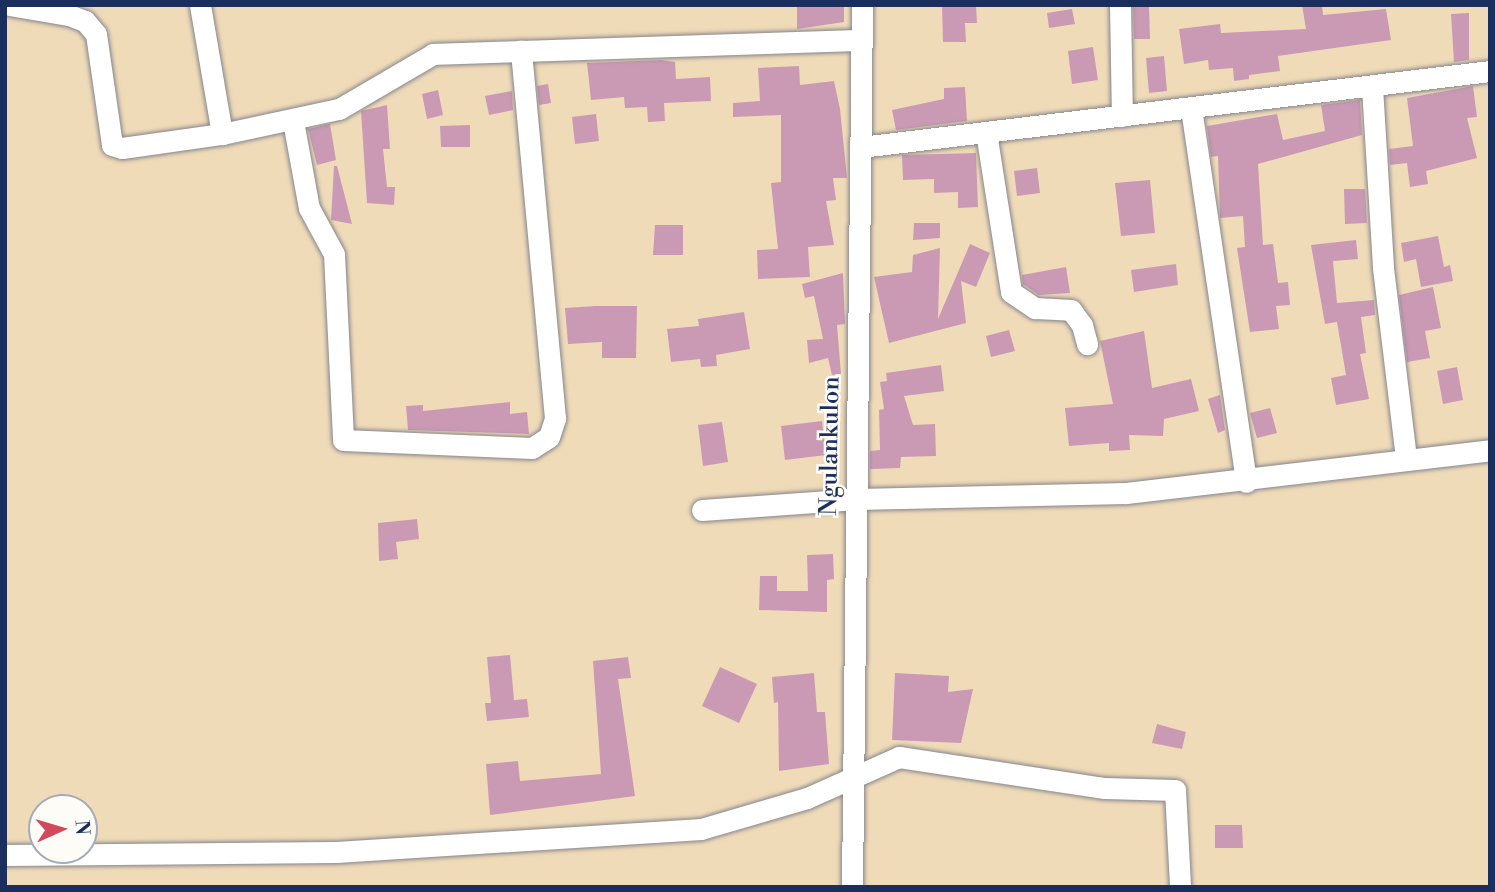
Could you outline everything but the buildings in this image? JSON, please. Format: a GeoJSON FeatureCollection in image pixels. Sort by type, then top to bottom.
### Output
{"type":"FeatureCollection","features":[{"type":"Feature","properties":{"kind":"street"},"geometry":{"type":"LineString","coordinates":[[9,5],[69,15],[85,21],[96,34],[102,56],[106,128],[112,145],[122,148],[222,134],[293,121],[339,109],[433,54],[862,40]]}},
{"type":"Feature","properties":{"kind":"street"},"geometry":{"type":"LineString","coordinates":[[200,5],[222,134]]}},
{"type":"Feature","properties":{"kind":"street","name":"Ngulankulon"},"geometry":{"type":"LineString","coordinates":[[852,887],[862,5]]}},
{"type":"Feature","properties":{"kind":"street"},"geometry":{"type":"LineString","coordinates":[[1120,5],[1122,116]]}},
{"type":"Feature","properties":{"kind":"street"},"geometry":{"type":"LineString","coordinates":[[293,121],[309,208],[334,254],[343,440],[533,448],[549,437],[555,418],[521,51]]}},
{"type":"Feature","properties":{"kind":"street"},"geometry":{"type":"LineString","coordinates":[[860,147],[1490,71]]}},
{"type":"Feature","properties":{"kind":"street"},"geometry":{"type":"LineString","coordinates":[[1372,87],[1383,268],[1406,459]]}},
{"type":"Feature","properties":{"kind":"street"},"geometry":{"type":"LineString","coordinates":[[1191,108],[1246,482]]}},
{"type":"Feature","properties":{"kind":"street"},"geometry":{"type":"LineString","coordinates":[[986,132],[1011,292],[1035,308],[1071,310],[1082,325],[1087,344]]}},
{"type":"Feature","properties":{"kind":"street"},"geometry":{"type":"LineString","coordinates":[[702,510],[857,499],[1126,493],[1246,482],[1490,450]]}},
{"type":"Feature","properties":{"kind":"street"},"geometry":{"type":"LineString","coordinates":[[5,855],[336,852],[633,836],[742,821],[854,781],[899,757],[1105,788],[1175,790],[1180,887]]}}]}
